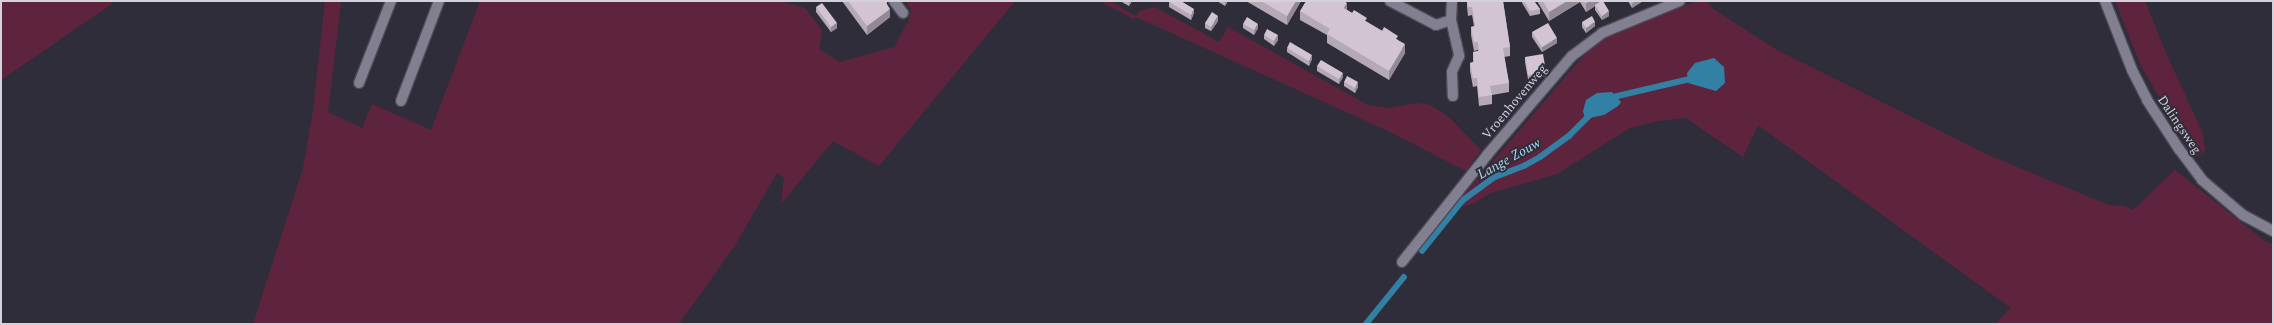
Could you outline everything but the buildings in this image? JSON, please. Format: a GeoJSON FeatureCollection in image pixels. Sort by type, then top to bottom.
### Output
{"type":"FeatureCollection","features":[{"type":"Feature","properties":{"kind":"street"},"geometry":{"type":"LineString","coordinates":[[359,83],[390,1]]}},
{"type":"Feature","properties":{"kind":"street"},"geometry":{"type":"LineString","coordinates":[[401,101],[439,1]]}},
{"type":"Feature","properties":{"kind":"street"},"geometry":{"type":"LineString","coordinates":[[894,1],[903,13]]}},
{"type":"Feature","properties":{"kind":"street"},"geometry":{"type":"LineString","coordinates":[[1390,1],[1436,25],[1451,20]]}},
{"type":"Feature","properties":{"kind":"street"},"geometry":{"type":"LineString","coordinates":[[1452,1],[1451,20],[1459,56],[1452,72],[1453,96]]}},
{"type":"Feature","properties":{"kind":"street","name":"Vroenhovenweg"},"geometry":{"type":"LineString","coordinates":[[1402,262],[1487,155],[1572,56],[1602,32],[1680,1]]}},
{"type":"Feature","properties":{"kind":"street","name":"Dalingsweg"},"geometry":{"type":"LineString","coordinates":[[2105,1],[2114,29],[2147,100],[2179,149],[2202,180],[2243,215],[2273,231]]}},
{"type":"Feature","properties":{"kind":"shaded area"},"geometry":{"type":"Polygon","coordinates":[[[1,1],[116,1],[1,80],[1,1]]]}},
{"type":"Feature","properties":{"kind":"shaded area"},"geometry":{"type":"Polygon","coordinates":[[[325,1],[341,1],[328,112],[362,128],[372,104],[431,130],[480,1],[780,1],[805,8],[822,30],[819,49],[840,62],[894,47],[909,20],[911,9],[905,1],[1015,1],[879,166],[833,141],[781,204],[784,178],[777,173],[734,247],[679,324],[253,324],[303,168],[313,111],[325,1]]]}},
{"type":"Feature","properties":{"kind":"shaded area"},"geometry":{"type":"Polygon","coordinates":[[[1099,1],[1110,1],[1136,16],[1139,11],[1155,7],[1219,42],[1228,27],[1368,105],[1389,108],[1417,103],[1430,105],[1449,117],[1481,150],[1466,171],[1386,130],[1136,17],[1134,19],[1099,1]]]}},
{"type":"Feature","properties":{"kind":"shaded area"},"geometry":{"type":"Polygon","coordinates":[[[1698,1],[1707,1],[1713,9],[1777,50],[1986,154],[2106,204],[2116,206],[2122,205],[2133,210],[2175,170],[2265,241],[2273,244],[2273,324],[1995,324],[2011,308],[1758,125],[1743,157],[1686,118],[1658,121],[1630,128],[1557,174],[1490,193],[1474,203],[1451,210],[1585,54],[1605,36],[1698,1]]]}},
{"type":"Feature","properties":{"kind":"shaded area"},"geometry":{"type":"Polygon","coordinates":[[[2115,1],[2145,1],[2166,53],[2203,134],[2205,151],[2196,157],[2174,126],[2168,112],[2141,66],[2115,1]]]}},
{"type":"Feature","properties":{"kind":"water"},"geometry":{"type":"Polygon","coordinates":[[[1714,58],[1724,67],[1725,83],[1716,91],[1688,83],[1687,73],[1695,63],[1714,58]]]}},
{"type":"Feature","properties":{"kind":"water"},"geometry":{"type":"Polygon","coordinates":[[[1612,92],[1621,102],[1618,106],[1604,115],[1585,119],[1583,111],[1586,100],[1597,93],[1612,92]]]}},
{"type":"Feature","properties":{"kind":"waterway","name":"Lange Zouw"},"geometry":{"type":"LineString","coordinates":[[1609,98],[1694,78]]}},
{"type":"Feature","properties":{"kind":"waterway","name":"Lange Zouw"},"geometry":{"type":"LineString","coordinates":[[1422,251],[1463,200],[1495,177],[1524,166],[1540,157],[1569,136],[1591,114]]}},
{"type":"Feature","properties":{"kind":"waterway","name":"Lange Zouw"},"geometry":{"type":"LineString","coordinates":[[1366,324],[1404,277]]}}]}
